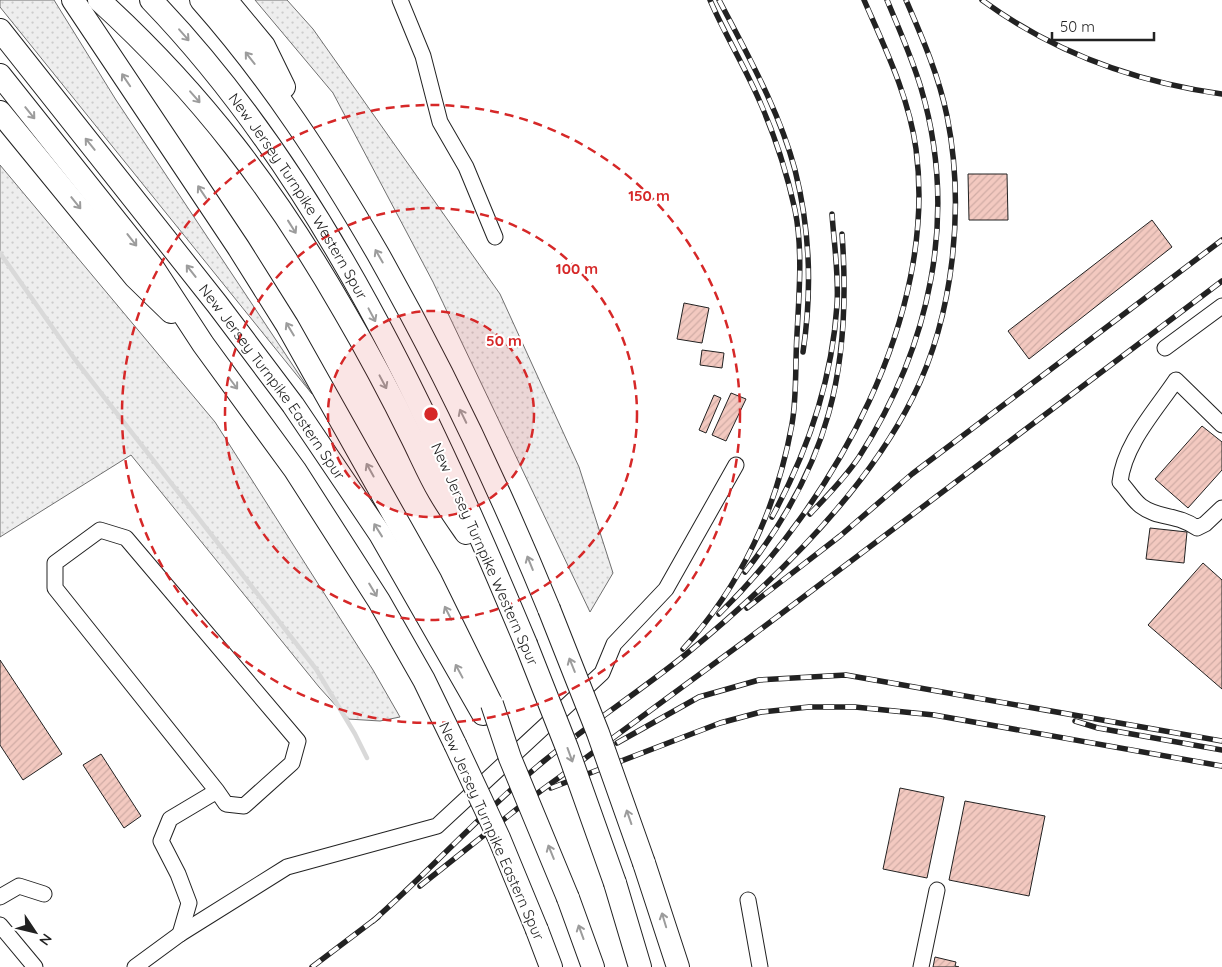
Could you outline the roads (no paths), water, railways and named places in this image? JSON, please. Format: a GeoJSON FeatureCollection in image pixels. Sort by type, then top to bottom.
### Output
{"type":"FeatureCollection","features":[{"type":"Feature","properties":{"kind":"highway","name":"New Jersey Turnpike Eastern Spur"},"geometry":{"type":"LineString","coordinates":[[73,0],[254,272],[318,377],[432,581],[510,758],[568,898],[593,967]]}},
{"type":"Feature","properties":{"kind":"highway"},"geometry":{"type":"LineString","coordinates":[[100,0],[181,81],[217,122],[272,196],[349,320],[391,396],[438,492],[500,582]]}},
{"type":"Feature","properties":{"kind":"highway","name":"New Jersey Turnpike Western Spur"},"geometry":{"type":"LineString","coordinates":[[151,0],[201,54],[239,102],[276,154],[312,210],[398,364],[500,582],[526,644],[567,748],[615,883],[640,967]]}},
{"type":"Feature","properties":{"kind":"highway"},"geometry":{"type":"LineString","coordinates":[[201,0],[261,73],[318,155],[364,229],[427,343],[487,466],[549,608],[598,733],[678,967]]}},
{"type":"Feature","properties":{"kind":"highway"},"geometry":{"type":"LineString","coordinates":[[226,0],[264,46],[318,155]]}},
{"type":"Feature","properties":{"kind":"highway","name":"New Jersey Turnpike Eastern Spur"},"geometry":{"type":"LineString","coordinates":[[0,30],[202,284],[293,404],[380,534],[487,709]]}},
{"type":"Feature","properties":{"kind":"highway","name":"New Jersey Turnpike Eastern Spur"},"geometry":{"type":"LineString","coordinates":[[0,75],[152,266],[203,344],[277,444],[347,548],[424,680],[456,744],[499,838],[551,967]]}},
{"type":"Feature","properties":{"kind":"highway","name":"New Jersey Turnpike Eastern Spur"},"geometry":{"type":"LineString","coordinates":[[0,112],[135,277],[203,344]]}},
{"type":"Feature","properties":{"kind":"street"},"geometry":{"type":"LineString","coordinates":[[400,0],[423,56],[440,122],[466,167],[495,237]]}},
{"type":"Feature","properties":{"kind":"street"},"geometry":{"type":"LineString","coordinates":[[1165,348],[1222,306]]}},
{"type":"Feature","properties":{"kind":"street"},"geometry":{"type":"LineString","coordinates":[[1222,425],[1176,380],[1138,436],[1122,467],[1120,482],[1141,506],[1158,514],[1185,519],[1197,528],[1205,524],[1222,508]]}},
{"type":"Feature","properties":{"kind":"street"},"geometry":{"type":"LineString","coordinates":[[135,967],[180,934],[287,867],[437,826],[602,673],[614,644],[666,589],[736,465]]}},
{"type":"Feature","properties":{"kind":"street"},"geometry":{"type":"LineString","coordinates":[[100,530],[126,538],[298,740],[292,763],[244,806],[226,804],[217,791],[55,588],[55,563],[100,530]]}},
{"type":"Feature","properties":{"kind":"street"},"geometry":{"type":"LineString","coordinates":[[180,934],[189,903],[178,874],[161,841],[170,819],[217,791]]}},
{"type":"Feature","properties":{"kind":"street"},"geometry":{"type":"LineString","coordinates":[[0,897],[20,886],[44,894]]}},
{"type":"Feature","properties":{"kind":"street"},"geometry":{"type":"LineString","coordinates":[[921,967],[937,890]]}},
{"type":"Feature","properties":{"kind":"street"},"geometry":{"type":"LineString","coordinates":[[748,900],[760,967]]}},
{"type":"Feature","properties":{"kind":"street"},"geometry":{"type":"LineString","coordinates":[[1,928],[35,967]]}},
{"type":"Feature","properties":{"kind":"waterway"},"geometry":{"type":"LineString","coordinates":[[0,253],[76,361],[316,669],[355,734],[367,758]]}},
{"type":"Feature","properties":{"kind":"railway"},"geometry":{"type":"LineString","coordinates":[[683,649],[704,625],[739,572],[754,544],[777,486],[794,413],[800,272],[799,240],[795,210],[776,141],[754,89],[710,0]]}},
{"type":"Feature","properties":{"kind":"railway"},"geometry":{"type":"LineString","coordinates":[[719,0],[771,104],[795,170],[804,215],[808,261],[808,307],[803,352]]}},
{"type":"Feature","properties":{"kind":"railway"},"geometry":{"type":"LineString","coordinates":[[719,614],[761,568],[801,517],[838,461],[869,402],[894,340],[911,276],[919,212],[916,149],[913,130],[902,92],[864,0]]}},
{"type":"Feature","properties":{"kind":"railway"},"geometry":{"type":"LineString","coordinates":[[810,514],[854,465],[884,415],[904,371],[920,326],[931,279],[937,232],[937,184],[932,136],[921,88],[887,0]]}},
{"type":"Feature","properties":{"kind":"railway"},"geometry":{"type":"LineString","coordinates":[[373,921],[522,780],[561,747],[685,655],[749,600],[812,537],[842,503],[869,469],[893,433],[913,397],[927,365],[938,331],[947,296],[955,223],[955,186],[952,151],[944,101],[935,71],[906,0]]}},
{"type":"Feature","properties":{"kind":"railway"},"geometry":{"type":"LineString","coordinates":[[982,0],[1037,35],[1096,62],[1158,82],[1222,94]]}},
{"type":"Feature","properties":{"kind":"railway"},"geometry":{"type":"LineString","coordinates":[[772,517],[797,467],[807,441],[824,388],[830,360],[837,305],[837,271],[832,214]]}},
{"type":"Feature","properties":{"kind":"railway"},"geometry":{"type":"LineString","coordinates":[[745,572],[774,532],[797,493],[815,453],[829,413],[838,372],[843,328],[842,234]]}},
{"type":"Feature","properties":{"kind":"railway"},"geometry":{"type":"LineString","coordinates":[[747,608],[840,536],[912,474],[1222,240]]}},
{"type":"Feature","properties":{"kind":"railway"},"geometry":{"type":"LineString","coordinates":[[420,886],[527,801],[749,638],[1222,281]]}},
{"type":"Feature","properties":{"kind":"railway"},"geometry":{"type":"LineString","coordinates":[[617,743],[699,697],[759,680],[846,675],[1222,741]]}},
{"type":"Feature","properties":{"kind":"railway"},"geometry":{"type":"LineString","coordinates":[[551,788],[720,723],[761,712],[809,707],[855,707],[934,715],[1222,766]]}},
{"type":"Feature","properties":{"kind":"railway"},"geometry":{"type":"LineString","coordinates":[[1075,721],[1098,728],[1222,750]]}},
{"type":"Feature","properties":{"kind":"railway"},"geometry":{"type":"LineString","coordinates":[[312,967],[378,917]]}}]}
